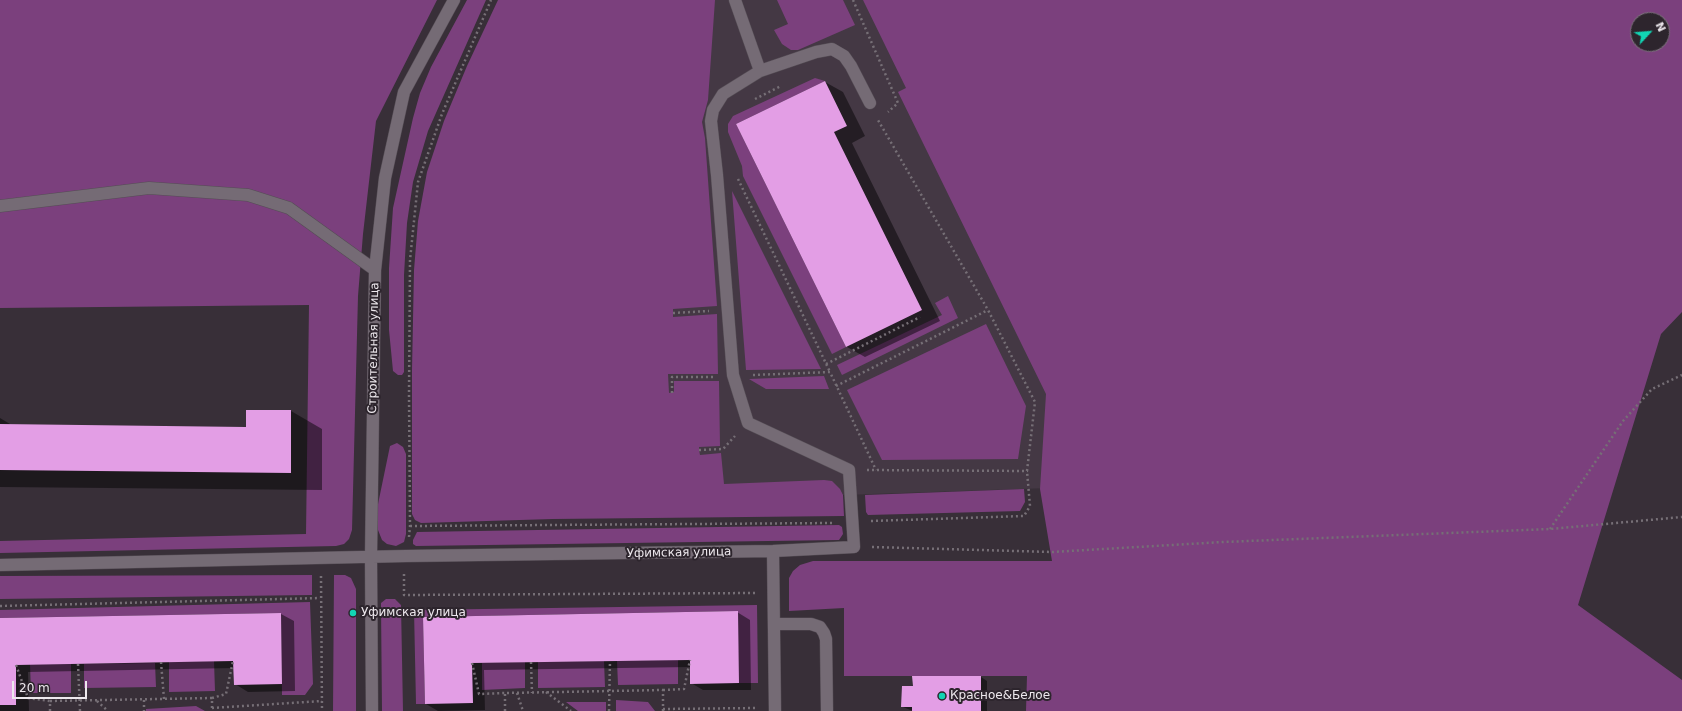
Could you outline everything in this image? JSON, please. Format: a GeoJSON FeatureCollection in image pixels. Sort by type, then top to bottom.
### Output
{"type":"FeatureCollection","features":[{"type":"Feature","properties":{"kind":"street","name":"Строительная улица"},"geometry":{"type":"LineString","coordinates":[[372,711],[371,557],[375,270],[385,178],[404,92],[454,0]]}},
{"type":"Feature","properties":{"kind":"street"},"geometry":{"type":"LineString","coordinates":[[735,0],[760,71]]}},
{"type":"Feature","properties":{"kind":"street"},"geometry":{"type":"LineString","coordinates":[[854,547],[848,470],[748,423],[733,375],[717,175],[711,121],[714,110],[723,94],[760,71],[816,52],[832,49],[844,56],[851,66],[870,103]]}},
{"type":"Feature","properties":{"kind":"street"},"geometry":{"type":"LineString","coordinates":[[0,206],[149,188],[248,195],[289,208],[375,270]]}},
{"type":"Feature","properties":{"kind":"street","name":"Уфимская улица"},"geometry":{"type":"LineString","coordinates":[[0,565],[371,557],[773,552],[854,547]]}},
{"type":"Feature","properties":{"kind":"street"},"geometry":{"type":"LineString","coordinates":[[773,552],[775,710]]}},
{"type":"Feature","properties":{"kind":"street"},"geometry":{"type":"LineString","coordinates":[[774,624],[811,624],[820,627],[824,633],[826,639],[827,711]]}},
{"type":"Feature","properties":{"kind":"path"},"geometry":{"type":"LineString","coordinates":[[408,540],[410,526],[408,395],[410,260],[418,182],[442,114],[492,0]]}},
{"type":"Feature","properties":{"kind":"path"},"geometry":{"type":"LineString","coordinates":[[853,0],[898,103],[878,120]]}},
{"type":"Feature","properties":{"kind":"path"},"geometry":{"type":"LineString","coordinates":[[754,99],[788,82]]}},
{"type":"Feature","properties":{"kind":"path"},"geometry":{"type":"LineString","coordinates":[[868,521],[1024,516],[1030,506],[1027,471],[1035,402],[988,310],[878,120],[870,103]]}},
{"type":"Feature","properties":{"kind":"path"},"geometry":{"type":"LineString","coordinates":[[872,117],[878,120]]}},
{"type":"Feature","properties":{"kind":"path"},"geometry":{"type":"LineString","coordinates":[[717,175],[736,175],[876,470]]}},
{"type":"Feature","properties":{"kind":"path"},"geometry":{"type":"LineString","coordinates":[[836,386],[988,310]]}},
{"type":"Feature","properties":{"kind":"path"},"geometry":{"type":"LineString","coordinates":[[673,313],[728,311]]}},
{"type":"Feature","properties":{"kind":"path"},"geometry":{"type":"LineString","coordinates":[[826,364],[920,317]]}},
{"type":"Feature","properties":{"kind":"path"},"geometry":{"type":"LineString","coordinates":[[672,393],[672,376],[830,372]]}},
{"type":"Feature","properties":{"kind":"path"},"geometry":{"type":"LineString","coordinates":[[1550,529],[1624,421],[1652,389],[1682,375]]}},
{"type":"Feature","properties":{"kind":"path"},"geometry":{"type":"LineString","coordinates":[[699,450],[723,449],[748,423]]}},
{"type":"Feature","properties":{"kind":"path"},"geometry":{"type":"LineString","coordinates":[[848,470],[1027,471]]}},
{"type":"Feature","properties":{"kind":"path"},"geometry":{"type":"LineString","coordinates":[[854,547],[1052,552],[1223,542],[1550,529],[1682,517]]}},
{"type":"Feature","properties":{"kind":"path"},"geometry":{"type":"LineString","coordinates":[[410,526],[836,523]]}},
{"type":"Feature","properties":{"kind":"path"},"geometry":{"type":"LineString","coordinates":[[322,559],[320,598],[322,711]]}},
{"type":"Feature","properties":{"kind":"path"},"geometry":{"type":"LineString","coordinates":[[404,569],[404,595],[759,593]]}},
{"type":"Feature","properties":{"kind":"path"},"geometry":{"type":"LineString","coordinates":[[0,606],[320,598]]}},
{"type":"Feature","properties":{"kind":"path"},"geometry":{"type":"LineString","coordinates":[[472,663],[479,694],[684,689],[690,660]]}},
{"type":"Feature","properties":{"kind":"path"},"geometry":{"type":"LineString","coordinates":[[16,665],[28,698],[50,701],[80,701],[212,698],[226,694],[233,661]]}},
{"type":"Feature","properties":{"kind":"path"},"geometry":{"type":"LineString","coordinates":[[610,661],[610,711]]}},
{"type":"Feature","properties":{"kind":"path"},"geometry":{"type":"LineString","coordinates":[[161,662],[164,699]]}},
{"type":"Feature","properties":{"kind":"path"},"geometry":{"type":"LineString","coordinates":[[531,662],[532,693]]}},
{"type":"Feature","properties":{"kind":"path"},"geometry":{"type":"LineString","coordinates":[[78,664],[80,711]]}},
{"type":"Feature","properties":{"kind":"path"},"geometry":{"type":"LineString","coordinates":[[663,690],[663,710],[775,710]]}},
{"type":"Feature","properties":{"kind":"path"},"geometry":{"type":"LineString","coordinates":[[546,692],[571,711]]}},
{"type":"Feature","properties":{"kind":"path"},"geometry":{"type":"LineString","coordinates":[[505,693],[505,711]]}},
{"type":"Feature","properties":{"kind":"path"},"geometry":{"type":"LineString","coordinates":[[517,693],[523,711]]}},
{"type":"Feature","properties":{"kind":"path"},"geometry":{"type":"LineString","coordinates":[[212,698],[212,709],[322,702]]}},
{"type":"Feature","properties":{"kind":"path"},"geometry":{"type":"LineString","coordinates":[[144,699],[144,711]]}},
{"type":"Feature","properties":{"kind":"path"},"geometry":{"type":"LineString","coordinates":[[96,700],[108,711]]}},
{"type":"Feature","properties":{"kind":"path"},"geometry":{"type":"LineString","coordinates":[[50,701],[50,711]]}},
{"type":"Feature","properties":{"kind":"shaded area"},"geometry":{"type":"Polygon","coordinates":[[[0,0],[437,0],[376,121],[363,234],[358,296],[352,530],[349,539],[344,544],[336,546],[0,553],[0,541],[306,534],[309,305],[0,308],[0,0]]]}},
{"type":"Feature","properties":{"kind":"shaded area"},"geometry":{"type":"Polygon","coordinates":[[[467,0],[486,0],[428,131],[413,182],[407,223],[404,275],[404,372],[402,375],[398,375],[393,371],[389,330],[389,268],[393,208],[420,93],[431,67],[467,0]]]}},
{"type":"Feature","properties":{"kind":"shaded area"},"geometry":{"type":"Polygon","coordinates":[[[498,0],[715,0],[708,100],[702,122],[705,138],[717,306],[673,309],[673,317],[717,314],[718,374],[668,374],[669,393],[674,392],[674,381],[719,381],[720,446],[699,447],[699,450],[700,455],[721,453],[724,484],[824,480],[832,481],[840,489],[843,495],[844,516],[553,519],[421,523],[415,520],[412,514],[412,370],[414,270],[418,221],[427,172],[444,121],[467,66],[498,0]]]}},
{"type":"Feature","properties":{"kind":"shaded area"},"geometry":{"type":"Polygon","coordinates":[[[651,0],[874,0],[1060,376],[1079,487],[843,495],[552,500],[651,0]]]}},
{"type":"Feature","properties":{"kind":"shaded area"},"geometry":{"type":"Polygon","coordinates":[[[777,0],[843,0],[855,25],[798,50],[791,50],[782,44],[774,30],[788,24],[777,0]]]}},
{"type":"Feature","properties":{"kind":"shaded area"},"geometry":{"type":"Polygon","coordinates":[[[863,0],[1682,0],[1682,312],[1661,334],[1578,605],[1682,680],[1682,711],[1026,711],[1027,676],[844,676],[844,608],[789,611],[789,578],[793,571],[800,565],[813,561],[1052,561],[1040,489],[1046,394],[898,92],[906,88],[863,0]]]}},
{"type":"Feature","properties":{"kind":"shaded area"},"geometry":{"type":"Polygon","coordinates":[[[815,78],[825,81],[736,124],[846,347],[832,354],[743,176],[742,166],[728,132],[728,124],[733,116],[815,78]]]}},
{"type":"Feature","properties":{"kind":"shaded area"},"geometry":{"type":"Polygon","coordinates":[[[732,191],[821,369],[746,370],[732,191]]]}},
{"type":"Feature","properties":{"kind":"shaded area"},"geometry":{"type":"Polygon","coordinates":[[[948,296],[958,318],[842,375],[837,365],[942,315],[935,303],[948,296]]]}},
{"type":"Feature","properties":{"kind":"shaded area"},"geometry":{"type":"Polygon","coordinates":[[[986,324],[1026,406],[1018,459],[882,460],[847,390],[986,324]]]}},
{"type":"Feature","properties":{"kind":"shaded area"},"geometry":{"type":"Polygon","coordinates":[[[824,376],[829,389],[766,389],[749,379],[824,376]]]}},
{"type":"Feature","properties":{"kind":"shaded area"},"geometry":{"type":"Polygon","coordinates":[[[397,443],[403,447],[406,454],[406,534],[404,542],[396,546],[387,544],[382,540],[378,530],[378,504],[390,446],[397,443]]]}},
{"type":"Feature","properties":{"kind":"shaded area"},"geometry":{"type":"Polygon","coordinates":[[[1024,489],[1025,502],[1020,511],[868,515],[866,512],[865,495],[1024,489]]]}},
{"type":"Feature","properties":{"kind":"shaded area"},"geometry":{"type":"Polygon","coordinates":[[[839,525],[842,527],[843,534],[839,540],[416,546],[413,544],[413,540],[417,532],[839,525]]]}},
{"type":"Feature","properties":{"kind":"shaded area"},"geometry":{"type":"Polygon","coordinates":[[[312,575],[312,595],[0,599],[0,576],[312,575]]]}},
{"type":"Feature","properties":{"kind":"shaded area"},"geometry":{"type":"Polygon","coordinates":[[[334,575],[345,575],[351,578],[356,589],[356,711],[333,711],[334,575]]]}},
{"type":"Feature","properties":{"kind":"shaded area"},"geometry":{"type":"Polygon","coordinates":[[[386,599],[395,599],[401,605],[403,711],[382,711],[381,603],[386,599]]]}},
{"type":"Feature","properties":{"kind":"shaded area"},"geometry":{"type":"Polygon","coordinates":[[[310,602],[313,684],[305,695],[282,695],[281,613],[0,618],[0,610],[310,602]]]}},
{"type":"Feature","properties":{"kind":"shaded area"},"geometry":{"type":"Polygon","coordinates":[[[757,605],[758,683],[739,683],[737,611],[423,617],[425,704],[416,704],[414,610],[757,605]]]}},
{"type":"Feature","properties":{"kind":"shaded area"},"geometry":{"type":"Polygon","coordinates":[[[678,660],[678,684],[618,685],[617,661],[678,660]]]}},
{"type":"Feature","properties":{"kind":"shaded area"},"geometry":{"type":"Polygon","coordinates":[[[214,661],[215,691],[169,692],[169,662],[214,661]]]}},
{"type":"Feature","properties":{"kind":"shaded area"},"geometry":{"type":"Polygon","coordinates":[[[604,661],[605,687],[538,688],[538,662],[604,661]]]}},
{"type":"Feature","properties":{"kind":"shaded area"},"geometry":{"type":"Polygon","coordinates":[[[525,662],[525,688],[482,690],[482,663],[525,662]]]}},
{"type":"Feature","properties":{"kind":"shaded area"},"geometry":{"type":"Polygon","coordinates":[[[155,663],[156,687],[84,688],[84,664],[155,663]]]}},
{"type":"Feature","properties":{"kind":"shaded area"},"geometry":{"type":"Polygon","coordinates":[[[30,664],[71,664],[71,693],[31,693],[30,664]]]}},
{"type":"Feature","properties":{"kind":"shaded area"},"geometry":{"type":"Polygon","coordinates":[[[616,700],[648,702],[655,711],[616,711],[616,700]]]}},
{"type":"Feature","properties":{"kind":"shaded area"},"geometry":{"type":"Polygon","coordinates":[[[566,702],[606,702],[606,711],[578,711],[566,702]]]}},
{"type":"Feature","properties":{"kind":"shaded area"},"geometry":{"type":"Polygon","coordinates":[[[196,706],[205,711],[146,711],[146,709],[196,706]]]}},
{"type":"Feature","properties":{"kind":"building"},"geometry":{"type":"Polygon","coordinates":[[[825,81],[847,126],[834,132],[922,310],[846,347],[736,124],[825,81]]]}},
{"type":"Feature","properties":{"kind":"building"},"geometry":{"type":"Polygon","coordinates":[[[246,410],[291,410],[291,473],[0,470],[0,424],[246,427],[246,410]]]}},
{"type":"Feature","properties":{"kind":"building"},"geometry":{"type":"Polygon","coordinates":[[[738,611],[739,683],[690,684],[690,660],[472,663],[473,703],[425,704],[423,617],[738,611]]]}},
{"type":"Feature","properties":{"kind":"building"},"geometry":{"type":"Polygon","coordinates":[[[281,613],[282,684],[234,685],[233,661],[16,665],[16,705],[0,705],[0,618],[281,613]]]}},
{"type":"Feature","properties":{"kind":"building"},"geometry":{"type":"Polygon","coordinates":[[[912,676],[981,676],[981,711],[912,711],[912,707],[901,707],[902,686],[913,686],[912,676]]]}},
{"type":"Feature","properties":{"kind":"place","name":"Уфимская улица"},"geometry":{"type":"Point","coordinates":[353,613]}},
{"type":"Feature","properties":{"kind":"place","name":"Красное&Белое"},"geometry":{"type":"Point","coordinates":[942,696]}}]}
